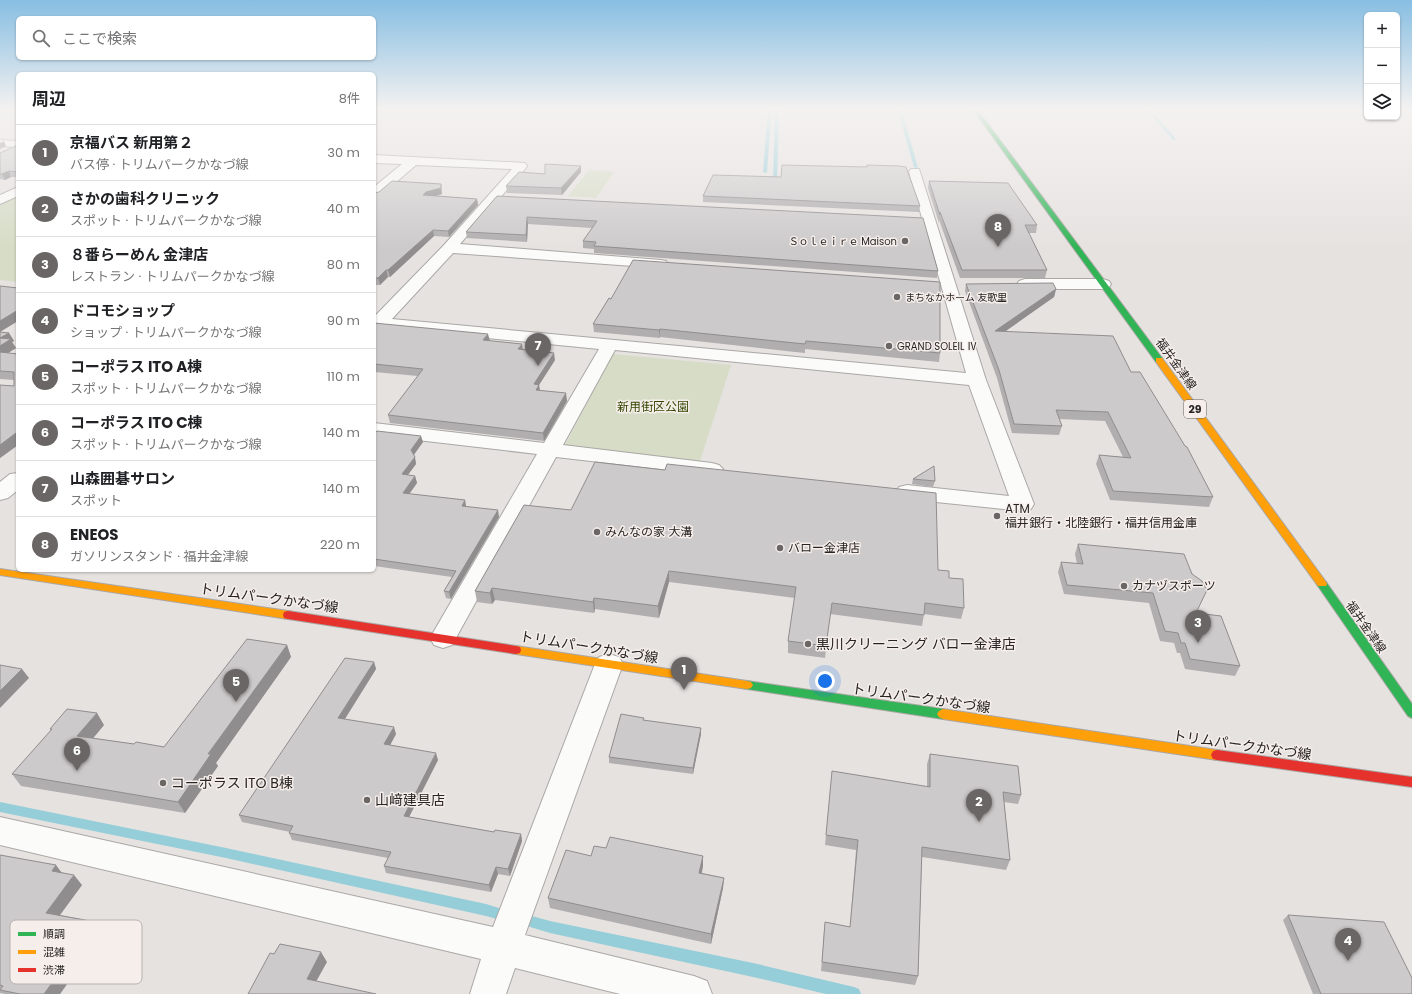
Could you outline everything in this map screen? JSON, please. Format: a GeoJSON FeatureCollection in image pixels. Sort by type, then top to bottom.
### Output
{"type":"FeatureCollection","features":[{"type":"Feature","properties":{"kind":"main road","name":"福井金津線"},"geometry":{"type":"LineString","coordinates":[[1008,154],[1276,519],[1412,713]]}},
{"type":"Feature","properties":{"kind":"main road","name":"トリムパークかなづ線"},"geometry":{"type":"LineString","coordinates":[[0,572],[443,638],[703,680],[1146,745],[1412,782]]}},
{"type":"Feature","properties":{"kind":"street"},"geometry":{"type":"LineString","coordinates":[[376,160],[521,166],[449,248],[376,322]]}},
{"type":"Feature","properties":{"kind":"street"},"geometry":{"type":"LineString","coordinates":[[376,192],[413,161]]}},
{"type":"Feature","properties":{"kind":"street"},"geometry":{"type":"LineString","coordinates":[[885,490],[1023,504],[978,380],[915,172]]}},
{"type":"Feature","properties":{"kind":"street"},"geometry":{"type":"LineString","coordinates":[[0,200],[16,192]]}},
{"type":"Feature","properties":{"kind":"street"},"geometry":{"type":"LineString","coordinates":[[494,197],[510,198]]}},
{"type":"Feature","properties":{"kind":"street"},"geometry":{"type":"LineString","coordinates":[[914,218],[930,219]]}},
{"type":"Feature","properties":{"kind":"street"},"geometry":{"type":"LineString","coordinates":[[449,248],[674,266]]}},
{"type":"Feature","properties":{"kind":"street"},"geometry":{"type":"LineString","coordinates":[[1011,284],[1102,284]]}},
{"type":"Feature","properties":{"kind":"street"},"geometry":{"type":"LineString","coordinates":[[376,322],[609,346],[978,380]]}},
{"type":"Feature","properties":{"kind":"street"},"geometry":{"type":"LineString","coordinates":[[443,638],[609,346]]}},
{"type":"Feature","properties":{"kind":"street"},"geometry":{"type":"LineString","coordinates":[[376,429],[729,471]]}},
{"type":"Feature","properties":{"kind":"street"},"geometry":{"type":"LineString","coordinates":[[0,493],[16,481]]}},
{"type":"Feature","properties":{"kind":"street"},"geometry":{"type":"LineString","coordinates":[[488,994],[503,947],[608,664]]}},
{"type":"Feature","properties":{"kind":"street"},"geometry":{"type":"LineString","coordinates":[[0,832],[503,947],[694,994]]}},
{"type":"Feature","properties":{"kind":"green space"},"geometry":{"type":"Polygon","coordinates":[[[589,170],[614,172],[596,198],[568,196],[589,170]]]}},
{"type":"Feature","properties":{"kind":"green space"},"geometry":{"type":"Polygon","coordinates":[[[16,194],[16,282],[0,280],[0,202],[16,194]]]}},
{"type":"Feature","properties":{"kind":"green space","name":"新用街区公園"},"geometry":{"type":"Polygon","coordinates":[[[613,354],[731,365],[700,461],[564,447],[613,354]]]}},
{"type":"Feature","properties":{"kind":"building"},"geometry":{"type":"Polygon","coordinates":[[[0,154],[16,154],[16,172],[9,171],[0,174],[0,154]]]}},
{"type":"Feature","properties":{"kind":"building"},"geometry":{"type":"Polygon","coordinates":[[[545,164],[581,166],[561,188],[506,186],[519,172],[545,174],[545,164]]]}},
{"type":"Feature","properties":{"kind":"building"},"geometry":{"type":"Polygon","coordinates":[[[782,165],[867,167],[867,165],[906,167],[920,206],[703,196],[713,175],[781,177],[782,165]]]}},
{"type":"Feature","properties":{"kind":"building"},"geometry":{"type":"Polygon","coordinates":[[[392,181],[441,184],[441,188],[426,192],[423,195],[477,199],[448,231],[433,230],[388,270],[376,278],[376,193],[379,192],[392,181]]]}},
{"type":"Feature","properties":{"kind":"building"},"geometry":{"type":"Polygon","coordinates":[[[929,181],[1008,183],[1037,225],[1025,225],[1047,270],[962,270],[940,212],[940,215],[929,181]]]}},
{"type":"Feature","properties":{"kind":"building"},"geometry":{"type":"Polygon","coordinates":[[[497,196],[923,218],[938,271],[594,246],[596,242],[583,241],[597,221],[527,217],[526,235],[466,232],[497,196]]]}},
{"type":"Feature","properties":{"kind":"building"},"geometry":{"type":"Polygon","coordinates":[[[633,260],[940,282],[940,353],[806,341],[805,344],[660,329],[593,324],[609,298],[611,299],[633,260]]]}},
{"type":"Feature","properties":{"kind":"building"},"geometry":{"type":"Polygon","coordinates":[[[1053,283],[1056,289],[995,331],[1113,336],[1131,372],[1140,372],[1187,447],[1213,497],[1113,491],[1099,455],[1131,458],[1108,412],[1056,410],[1062,426],[1014,424],[999,370],[966,284],[1053,283]]]}},
{"type":"Feature","properties":{"kind":"building"},"geometry":{"type":"Polygon","coordinates":[[[0,286],[16,288],[16,311],[0,321],[0,286]]]}},
{"type":"Feature","properties":{"kind":"building"},"geometry":{"type":"Polygon","coordinates":[[[376,323],[488,334],[483,340],[522,344],[518,349],[554,353],[534,384],[539,385],[536,390],[566,393],[543,433],[388,415],[423,369],[376,364],[376,323]]]}},
{"type":"Feature","properties":{"kind":"building"},"geometry":{"type":"Polygon","coordinates":[[[0,332],[9,333],[0,338],[0,332]]]}},
{"type":"Feature","properties":{"kind":"building"},"geometry":{"type":"Polygon","coordinates":[[[0,338],[11,339],[0,346],[0,338]]]}},
{"type":"Feature","properties":{"kind":"building"},"geometry":{"type":"Polygon","coordinates":[[[0,352],[16,354],[16,433],[0,445],[0,385],[14,386],[14,372],[0,371],[0,352]]]}},
{"type":"Feature","properties":{"kind":"building"},"geometry":{"type":"Polygon","coordinates":[[[376,432],[421,436],[411,450],[415,457],[402,474],[415,476],[403,493],[465,500],[462,506],[498,510],[449,592],[444,591],[456,571],[376,559],[376,432]]]}},
{"type":"Feature","properties":{"kind":"building"},"geometry":{"type":"Polygon","coordinates":[[[595,462],[665,470],[667,464],[936,493],[938,570],[949,571],[949,578],[963,579],[964,608],[925,603],[924,615],[832,603],[826,646],[788,641],[796,587],[669,571],[658,606],[594,598],[593,602],[492,588],[490,593],[475,591],[524,505],[571,510],[595,462]]]}},
{"type":"Feature","properties":{"kind":"building"},"geometry":{"type":"Polygon","coordinates":[[[934,466],[935,481],[913,479],[934,466]]]}},
{"type":"Feature","properties":{"kind":"building"},"geometry":{"type":"Polygon","coordinates":[[[1078,544],[1184,554],[1192,574],[1202,581],[1207,590],[1196,613],[1221,616],[1240,666],[1190,659],[1185,643],[1181,643],[1178,633],[1165,631],[1153,593],[1067,585],[1061,562],[1083,564],[1078,544]]]}},
{"type":"Feature","properties":{"kind":"building"},"geometry":{"type":"Polygon","coordinates":[[[247,639],[287,645],[208,754],[211,754],[178,802],[12,774],[52,729],[50,729],[67,709],[97,713],[77,736],[134,744],[136,742],[164,747],[247,639]]]}},
{"type":"Feature","properties":{"kind":"building"},"geometry":{"type":"Polygon","coordinates":[[[345,658],[374,662],[338,718],[394,727],[384,744],[436,753],[404,816],[494,832],[495,830],[521,834],[508,869],[496,867],[489,885],[384,866],[391,852],[289,833],[293,826],[239,815],[345,658]]]}},
{"type":"Feature","properties":{"kind":"building"},"geometry":{"type":"Polygon","coordinates":[[[0,665],[22,669],[0,691],[0,665]]]}},
{"type":"Feature","properties":{"kind":"building"},"geometry":{"type":"Polygon","coordinates":[[[621,714],[644,718],[643,720],[701,728],[693,768],[609,757],[621,714]]]}},
{"type":"Feature","properties":{"kind":"building"},"geometry":{"type":"Polygon","coordinates":[[[930,754],[1018,766],[1021,795],[1003,792],[1010,860],[922,847],[918,976],[822,962],[825,922],[850,927],[858,840],[826,835],[832,771],[930,787],[930,754]]]}},
{"type":"Feature","properties":{"kind":"building"},"geometry":{"type":"Polygon","coordinates":[[[610,837],[703,856],[699,873],[724,878],[711,934],[548,898],[566,850],[591,856],[594,846],[606,848],[610,837]]]}},
{"type":"Feature","properties":{"kind":"building"},"geometry":{"type":"Polygon","coordinates":[[[0,855],[56,865],[52,871],[74,875],[46,913],[85,920],[10,920],[10,984],[51,984],[44,994],[20,994],[0,990],[3,986],[0,985],[0,855]]]}},
{"type":"Feature","properties":{"kind":"building"},"geometry":{"type":"Polygon","coordinates":[[[1288,915],[1384,922],[1412,978],[1412,994],[1321,994],[1288,915]]]}},
{"type":"Feature","properties":{"kind":"building"},"geometry":{"type":"Polygon","coordinates":[[[280,944],[321,952],[307,979],[376,994],[248,994],[270,953],[274,954],[280,944]]]}},
{"type":"Feature","properties":{"kind":"waterway"},"geometry":{"type":"LineString","coordinates":[[765,172],[766,154]]}},
{"type":"Feature","properties":{"kind":"waterway"},"geometry":{"type":"LineString","coordinates":[[775,184],[776,154]]}},
{"type":"Feature","properties":{"kind":"waterway"},"geometry":{"type":"LineString","coordinates":[[912,154],[916,167]]}},
{"type":"Feature","properties":{"kind":"waterway"},"geometry":{"type":"LineString","coordinates":[[0,807],[226,853],[508,916]]}},
{"type":"Feature","properties":{"kind":"waterway"},"geometry":{"type":"LineString","coordinates":[[521,919],[550,927],[753,970],[854,994]]}},
{"type":"Feature","properties":{"kind":"traffic: fast"},"geometry":{"type":"LineString","coordinates":[[1008,154],[1159,360]]}},
{"type":"Feature","properties":{"kind":"traffic: fast"},"geometry":{"type":"LineString","coordinates":[[1322,584],[1412,713]]}},
{"type":"Feature","properties":{"kind":"traffic: fast"},"geometry":{"type":"LineString","coordinates":[[747,685],[943,714]]}},
{"type":"Feature","properties":{"kind":"traffic: slow"},"geometry":{"type":"LineString","coordinates":[[1159,360],[1322,584]]}},
{"type":"Feature","properties":{"kind":"traffic: slow"},"geometry":{"type":"LineString","coordinates":[[0,572],[288,615]]}},
{"type":"Feature","properties":{"kind":"traffic: slow"},"geometry":{"type":"LineString","coordinates":[[516,650],[747,685]]}},
{"type":"Feature","properties":{"kind":"traffic: slow"},"geometry":{"type":"LineString","coordinates":[[943,714],[1217,755]]}},
{"type":"Feature","properties":{"kind":"traffic: jam"},"geometry":{"type":"LineString","coordinates":[[288,615],[516,650]]}},
{"type":"Feature","properties":{"kind":"traffic: jam"},"geometry":{"type":"LineString","coordinates":[[1217,755],[1412,782]]}},
{"type":"Feature","properties":{"kind":"place","name":"Ｓｏｌｅｉｒｅ Maison"},"geometry":{"type":"Point","coordinates":[905,241]}},
{"type":"Feature","properties":{"kind":"place","name":"ENEOS"},"geometry":{"type":"Point","coordinates":[998,247]}},
{"type":"Feature","properties":{"kind":"place","name":"まちなかホーム 友歌里"},"geometry":{"type":"Point","coordinates":[897,297]}},
{"type":"Feature","properties":{"kind":"place","name":"GRAND SOLEIL Ⅳ"},"geometry":{"type":"Point","coordinates":[889,346]}},
{"type":"Feature","properties":{"kind":"place","name":"山森囲碁サロン"},"geometry":{"type":"Point","coordinates":[538,366]}},
{"type":"Feature","properties":{"kind":"place","name":"ATM 福井銀行・北陸銀行・福井信用金庫"},"geometry":{"type":"Point","coordinates":[997,516]}},
{"type":"Feature","properties":{"kind":"place","name":"みんなの家 大溝"},"geometry":{"type":"Point","coordinates":[597,532]}},
{"type":"Feature","properties":{"kind":"place","name":"バロー金津店"},"geometry":{"type":"Point","coordinates":[780,548]}},
{"type":"Feature","properties":{"kind":"place","name":"カナヅスポーツ"},"geometry":{"type":"Point","coordinates":[1124,586]}},
{"type":"Feature","properties":{"kind":"place","name":"８番らーめん 金津店"},"geometry":{"type":"Point","coordinates":[1198,643]}},
{"type":"Feature","properties":{"kind":"place","name":"黒川クリーニング バロー金津店"},"geometry":{"type":"Point","coordinates":[808,644]}},
{"type":"Feature","properties":{"kind":"place","name":"京福バス 新用第２"},"geometry":{"type":"Point","coordinates":[684,690]}},
{"type":"Feature","properties":{"kind":"place","name":"コーポラス ITO A棟"},"geometry":{"type":"Point","coordinates":[236,702]}},
{"type":"Feature","properties":{"kind":"place","name":"コーポラス ITO C棟"},"geometry":{"type":"Point","coordinates":[77,771]}},
{"type":"Feature","properties":{"kind":"place","name":"コーポラス ITO B棟"},"geometry":{"type":"Point","coordinates":[163,783]}},
{"type":"Feature","properties":{"kind":"place","name":"山﨑建具店"},"geometry":{"type":"Point","coordinates":[367,800]}},
{"type":"Feature","properties":{"kind":"place","name":"さかの歯科クリニック"},"geometry":{"type":"Point","coordinates":[979,822]}},
{"type":"Feature","properties":{"kind":"place","name":"ドコモショップ"},"geometry":{"type":"Point","coordinates":[1348,961]}}]}
